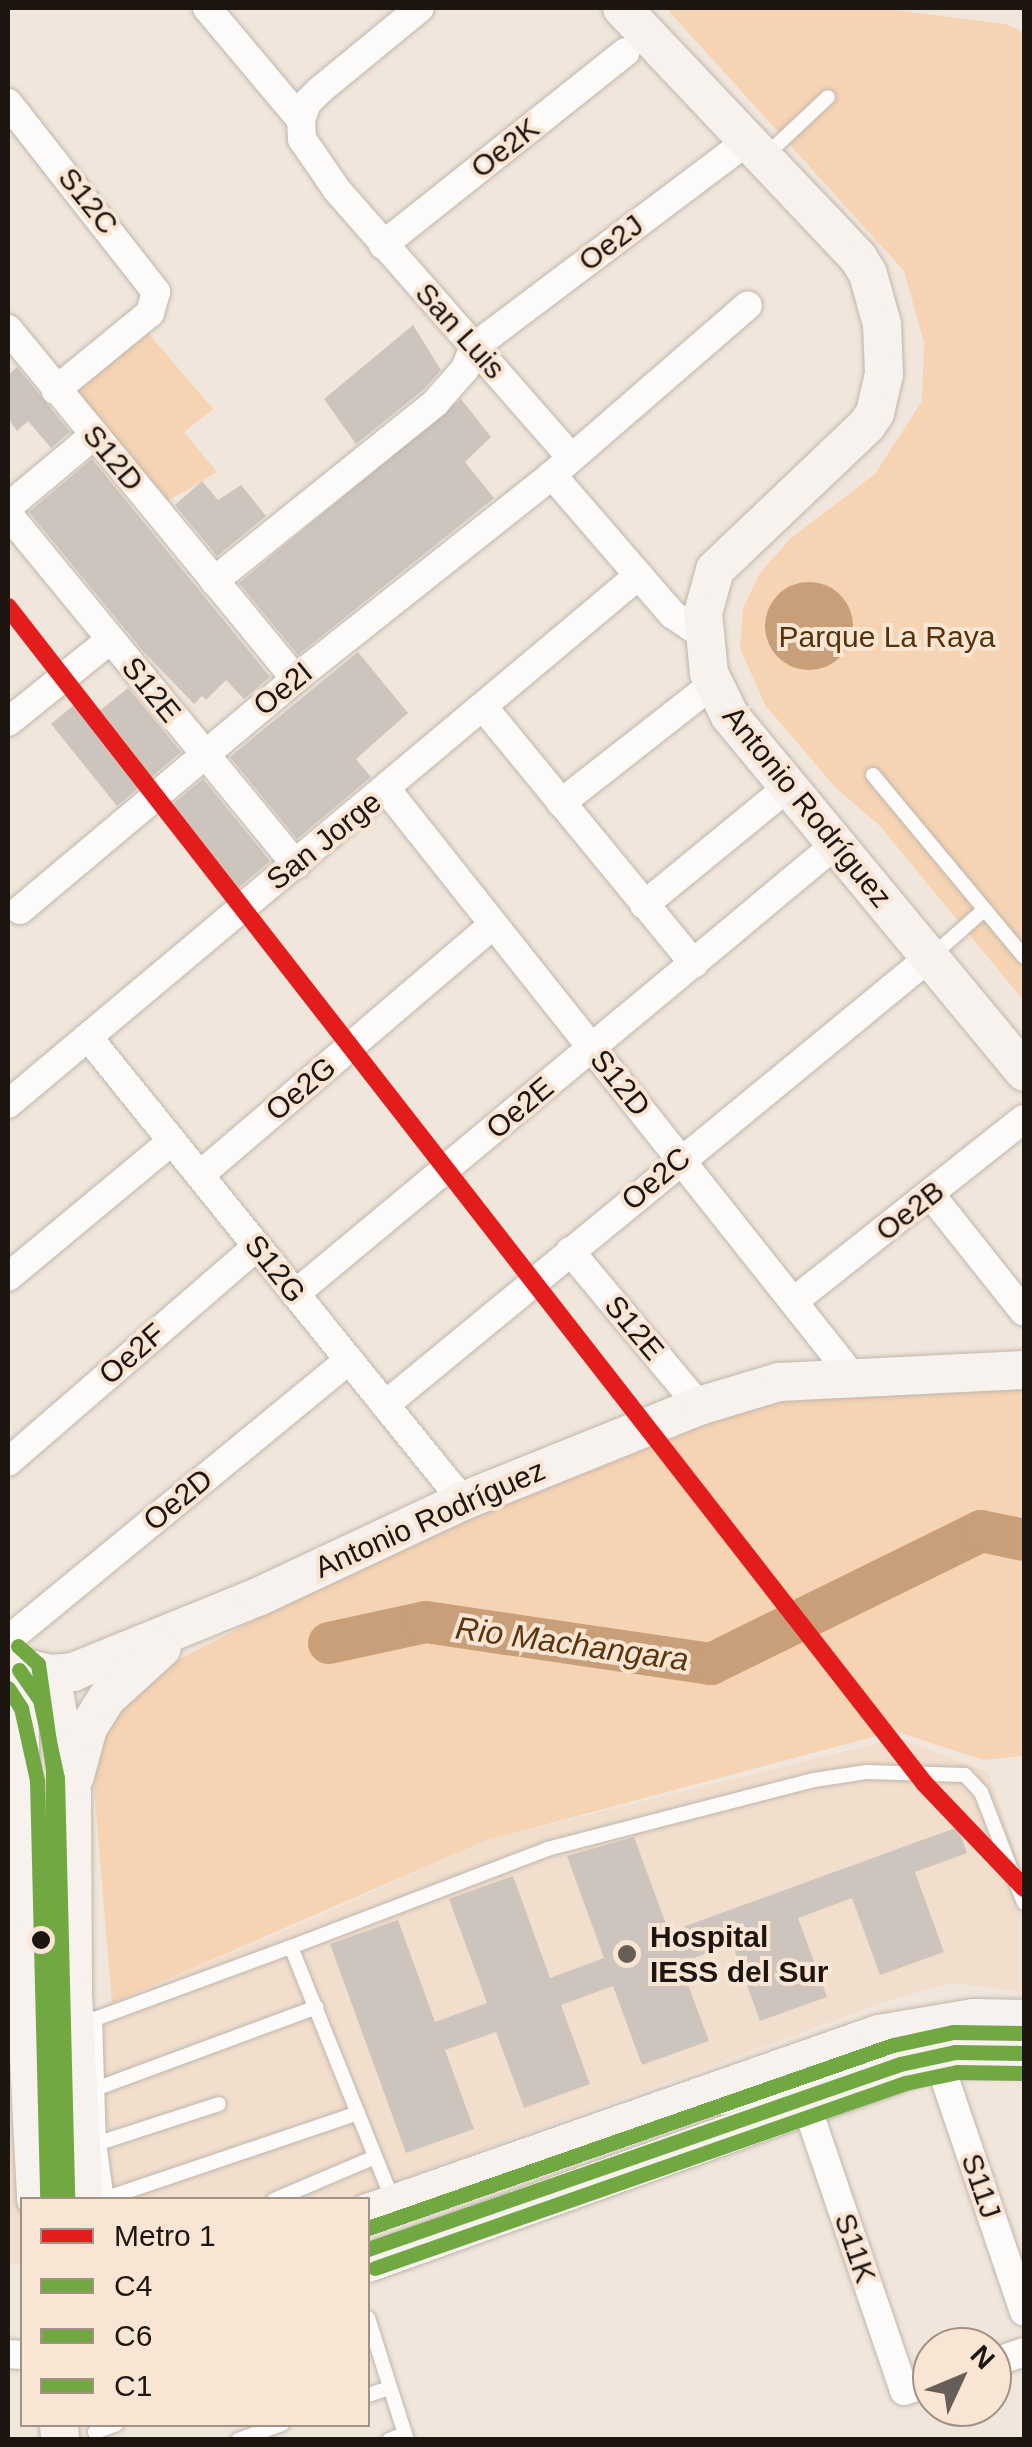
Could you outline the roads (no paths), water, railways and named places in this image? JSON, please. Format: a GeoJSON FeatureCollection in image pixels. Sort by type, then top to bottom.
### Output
{"type":"FeatureCollection","features":[{"type":"Feature","properties":{"kind":"street","name":"San Luis"},"geometry":{"type":"LineString","coordinates":[[207,8],[301,120],[302,139],[310,155],[474,347],[638,576],[672,614],[703,636]]}},
{"type":"Feature","properties":{"kind":"street"},"geometry":{"type":"LineString","coordinates":[[301,120],[307,103],[320,90],[420,8]]}},
{"type":"Feature","properties":{"kind":"street","name":"Antonio Rodríguez"},"geometry":{"type":"LineString","coordinates":[[622,8],[756,148],[868,274],[882,324],[884,374],[867,425],[720,561],[706,592],[703,636],[713,684],[730,716],[1024,1072]]}},
{"type":"Feature","properties":{"kind":"street","name":"Oe2K"},"geometry":{"type":"LineString","coordinates":[[383,245],[626,52]]}},
{"type":"Feature","properties":{"kind":"street","name":"S12C"},"geometry":{"type":"LineString","coordinates":[[8,103],[151,281],[156,304],[56,390]]}},
{"type":"Feature","properties":{"kind":"street","name":"Oe2J"},"geometry":{"type":"LineString","coordinates":[[474,347],[756,148]]}},
{"type":"Feature","properties":{"kind":"street","name":"Oe2I"},"geometry":{"type":"LineString","coordinates":[[20,910],[295,679],[561,466],[748,305]]}},
{"type":"Feature","properties":{"kind":"street","name":"S12D"},"geometry":{"type":"LineString","coordinates":[[8,329],[295,679]]}},
{"type":"Feature","properties":{"kind":"street"},"geometry":{"type":"LineString","coordinates":[[214,580],[435,402],[458,378],[474,347]]}},
{"type":"Feature","properties":{"kind":"street"},"geometry":{"type":"LineString","coordinates":[[8,510],[94,435]]}},
{"type":"Feature","properties":{"kind":"street","name":"S12E"},"geometry":{"type":"LineString","coordinates":[[8,510],[296,865]]}},
{"type":"Feature","properties":{"kind":"street","name":"San Jorge"},"geometry":{"type":"LineString","coordinates":[[8,1104],[638,576]]}},
{"type":"Feature","properties":{"kind":"street"},"geometry":{"type":"LineString","coordinates":[[8,722],[110,640]]}},
{"type":"Feature","properties":{"kind":"street"},"geometry":{"type":"LineString","coordinates":[[561,804],[713,684]]}},
{"type":"Feature","properties":{"kind":"street"},"geometry":{"type":"LineString","coordinates":[[484,708],[694,964]]}},
{"type":"Feature","properties":{"kind":"street"},"geometry":{"type":"LineString","coordinates":[[644,905],[788,786]]}},
{"type":"Feature","properties":{"kind":"street","name":"S12D"},"geometry":{"type":"LineString","coordinates":[[387,790],[853,1376]]}},
{"type":"Feature","properties":{"kind":"street","name":"Oe2E"},"geometry":{"type":"LineString","coordinates":[[295,1294],[836,844]]}},
{"type":"Feature","properties":{"kind":"street","name":"Oe2G"},"geometry":{"type":"LineString","coordinates":[[200,1175],[493,926]]}},
{"type":"Feature","properties":{"kind":"street","name":"Oe2C"},"geometry":{"type":"LineString","coordinates":[[385,1405],[930,956]]}},
{"type":"Feature","properties":{"kind":"street","name":"S12G"},"geometry":{"type":"LineString","coordinates":[[88,1037],[463,1501]]}},
{"type":"Feature","properties":{"kind":"street","name":"Oe2B"},"geometry":{"type":"LineString","coordinates":[[794,1301],[1024,1120]]}},
{"type":"Feature","properties":{"kind":"street"},"geometry":{"type":"LineString","coordinates":[[8,1277],[172,1141]]}},
{"type":"Feature","properties":{"kind":"street"},"geometry":{"type":"LineString","coordinates":[[931,1195],[1024,1312]]}},
{"type":"Feature","properties":{"kind":"street","name":"Oe2F"},"geometry":{"type":"LineString","coordinates":[[8,1462],[256,1246]]}},
{"type":"Feature","properties":{"kind":"street","name":"S12E"},"geometry":{"type":"LineString","coordinates":[[570,1251],[699,1406]]}},
{"type":"Feature","properties":{"kind":"street","name":"Oe2D"},"geometry":{"type":"LineString","coordinates":[[21,1662],[349,1360]]}},
{"type":"Feature","properties":{"kind":"street","name":"Antonio Rodríguez"},"geometry":{"type":"LineString","coordinates":[[21,1662],[73,1672],[192,1625],[463,1501],[699,1406],[779,1382],[1024,1370]]}},
{"type":"Feature","properties":{"kind":"street","name":"Antonio Rodríguez"},"geometry":{"type":"LineString","coordinates":[[72,1792],[88,1728],[106,1698],[192,1625]]}},
{"type":"Feature","properties":{"kind":"street"},"geometry":{"type":"LineString","coordinates":[[21,1662],[72,1792],[99,2197]]}},
{"type":"Feature","properties":{"kind":"street"},"geometry":{"type":"LineString","coordinates":[[21,1662],[23,2085],[39,2197]]}},
{"type":"Feature","properties":{"kind":"street"},"geometry":{"type":"LineString","coordinates":[[376,2215],[879,2034],[958,2020],[1024,2019]]}},
{"type":"Feature","properties":{"kind":"street"},"geometry":{"type":"LineString","coordinates":[[370,2261],[938,2059],[1024,2056]]}},
{"type":"Feature","properties":{"kind":"street","name":"S11J"},"geometry":{"type":"LineString","coordinates":[[938,2059],[1024,2312]]}},
{"type":"Feature","properties":{"kind":"street","name":"S11K"},"geometry":{"type":"LineString","coordinates":[[806,2104],[904,2391],[912,2388]]}},
{"type":"Feature","properties":{"kind":"lane"},"geometry":{"type":"LineString","coordinates":[[756,148],[828,97]]}},
{"type":"Feature","properties":{"kind":"lane"},"geometry":{"type":"LineString","coordinates":[[874,776],[1024,957]]}},
{"type":"Feature","properties":{"kind":"lane"},"geometry":{"type":"LineString","coordinates":[[930,956],[985,909]]}},
{"type":"Feature","properties":{"kind":"lane"},"geometry":{"type":"LineString","coordinates":[[21,1662],[33,1772],[30,1940],[39,2197]]}},
{"type":"Feature","properties":{"kind":"lane"},"geometry":{"type":"LineString","coordinates":[[21,1662],[40,1700],[57,1778],[68,2197]]}},
{"type":"Feature","properties":{"kind":"lane"},"geometry":{"type":"LineString","coordinates":[[99,2197],[98,2088],[85,2023],[548,1849],[814,1780],[866,1772],[965,1775],[981,1792],[1024,1903]]}},
{"type":"Feature","properties":{"kind":"lane"},"geometry":{"type":"LineString","coordinates":[[291,1947],[373,2158],[376,2215],[914,2044],[953,2036],[1024,2037]]}},
{"type":"Feature","properties":{"kind":"lane"},"geometry":{"type":"LineString","coordinates":[[98,2088],[317,2007]]}},
{"type":"Feature","properties":{"kind":"lane"},"geometry":{"type":"LineString","coordinates":[[370,2248],[900,2064],[955,2052],[1024,2056]]}},
{"type":"Feature","properties":{"kind":"lane"},"geometry":{"type":"LineString","coordinates":[[99,2143],[219,2104]]}},
{"type":"Feature","properties":{"kind":"lane"},"geometry":{"type":"LineString","coordinates":[[105,2197],[358,2113]]}},
{"type":"Feature","properties":{"kind":"lane"},"geometry":{"type":"LineString","coordinates":[[281,2197],[373,2158]]}},
{"type":"Feature","properties":{"kind":"lane"},"geometry":{"type":"LineString","coordinates":[[370,2335],[406,2436],[388,2440]]}},
{"type":"Feature","properties":{"kind":"lane"},"geometry":{"type":"LineString","coordinates":[[370,2395],[390,2388]]}},
{"type":"Feature","properties":{"kind":"lane"},"geometry":{"type":"LineString","coordinates":[[238,2440],[274,2427]]}},
{"type":"Feature","properties":{"kind":"waterway","name":"Rio Machangara"},"geometry":{"type":"LineString","coordinates":[[329,1643],[426,1622],[711,1664],[981,1531],[1024,1540]]}},
{"type":"Feature","properties":{"kind":"metro line","name":"1"},"geometry":{"type":"LineString","coordinates":[[8,607],[925,1784],[1024,1888]]}},
{"type":"Feature","properties":{"kind":"place","name":"Hospital IESS del Sur"},"geometry":{"type":"Point","coordinates":[627,1954]}},
{"type":"Feature","properties":{"kind":"park label","name":"Parque La Raya"},"geometry":{"type":"Point","coordinates":[887,637]}}]}
